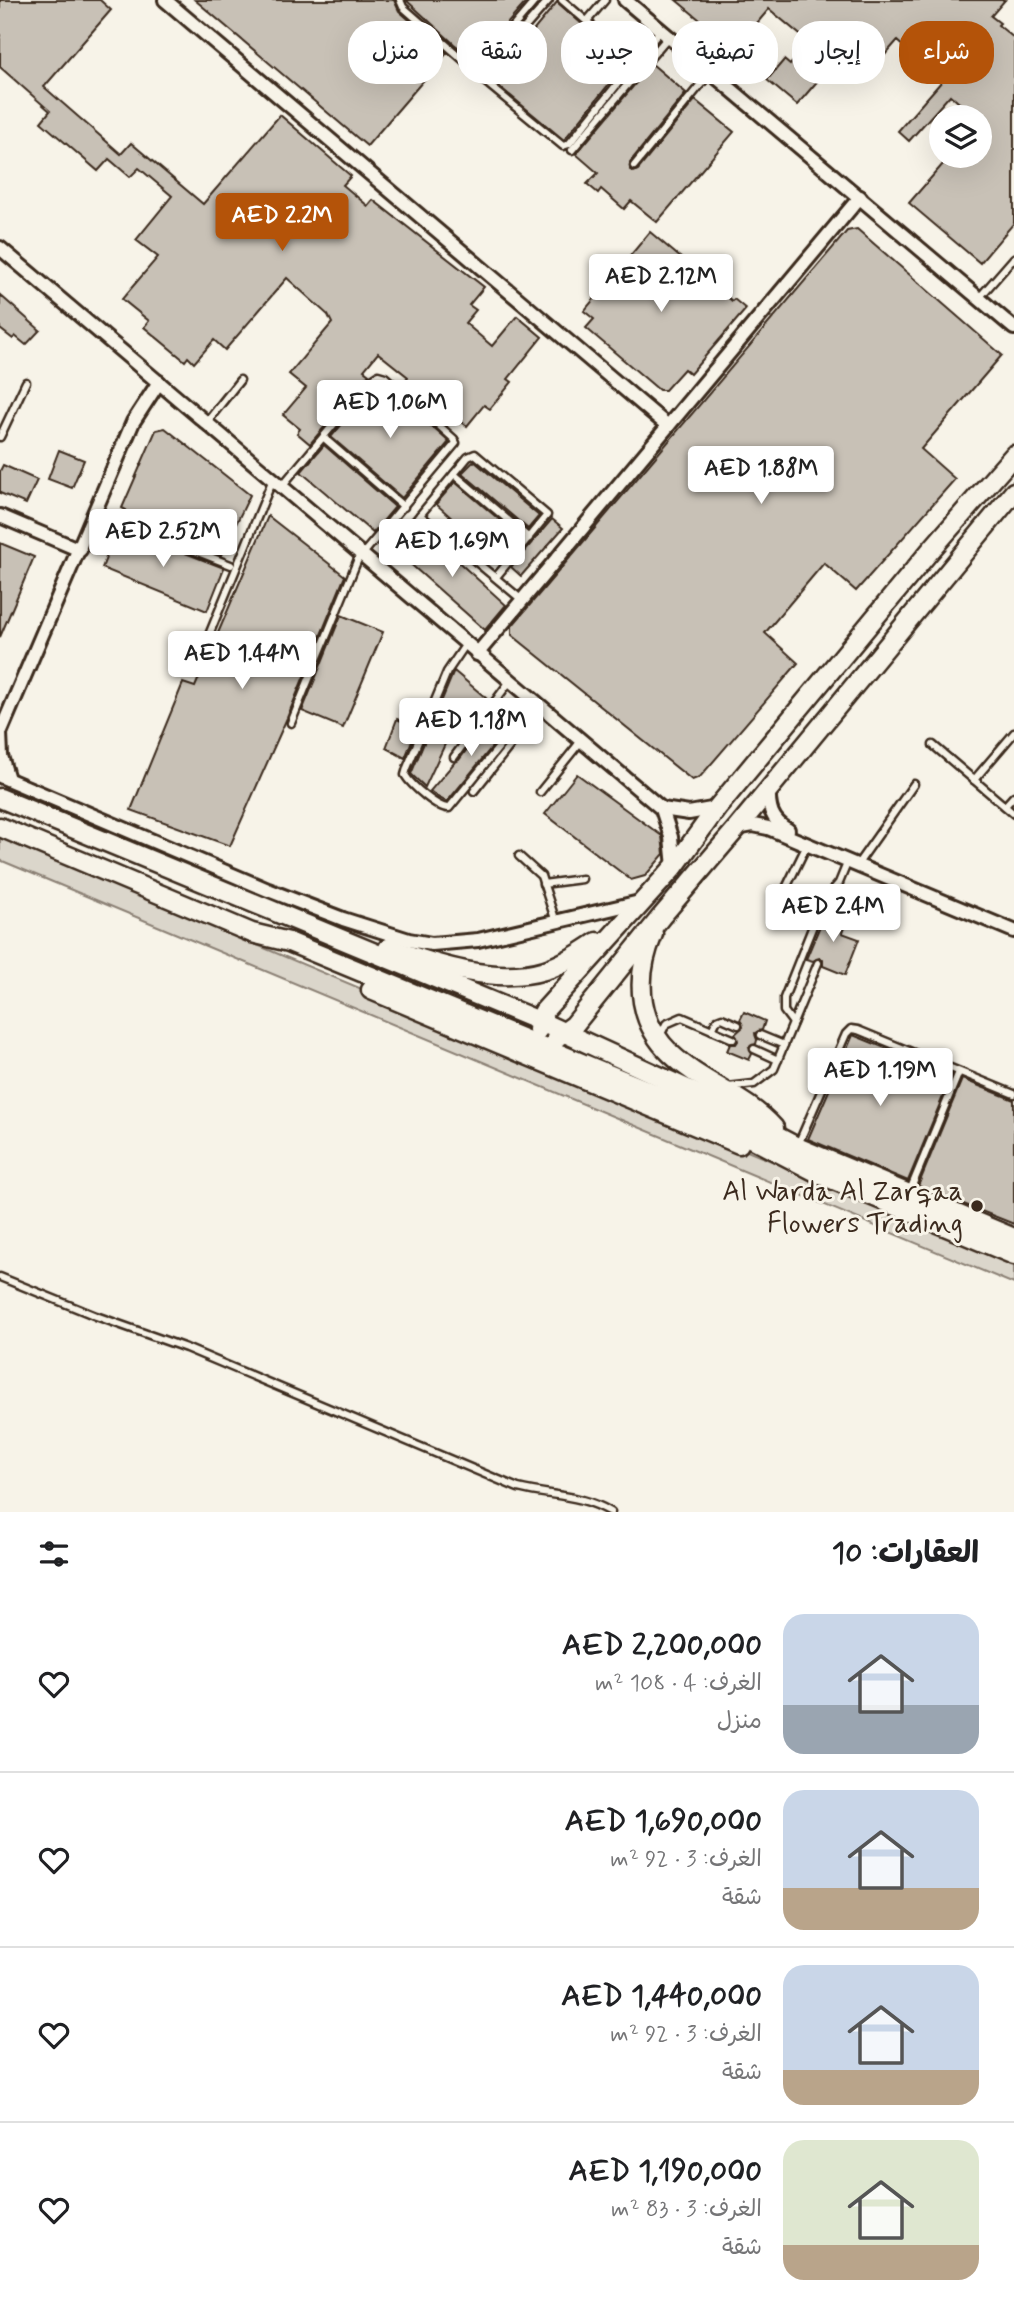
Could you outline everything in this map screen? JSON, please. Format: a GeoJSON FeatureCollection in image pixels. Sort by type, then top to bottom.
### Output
{"type":"FeatureCollection","features":[{"type":"Feature","properties":{"kind":"street"},"geometry":{"type":"LineString","coordinates":[[165,0],[668,426]]}},
{"type":"Feature","properties":{"kind":"street"},"geometry":{"type":"LineString","coordinates":[[625,0],[672,38]]}},
{"type":"Feature","properties":{"kind":"street"},"geometry":{"type":"LineString","coordinates":[[726,84],[1014,328]]}},
{"type":"Feature","properties":{"kind":"street"},"geometry":{"type":"LineString","coordinates":[[477,654],[860,197]]}},
{"type":"Feature","properties":{"kind":"street"},"geometry":{"type":"LineString","coordinates":[[0,248],[662,809],[690,813],[717,808]]}},
{"type":"Feature","properties":{"kind":"street"},"geometry":{"type":"LineString","coordinates":[[159,382],[133,422],[0,733],[4,777],[281,895],[354,923],[409,940],[432,944],[455,943],[645,901]]}},
{"type":"Feature","properties":{"kind":"street"},"geometry":{"type":"LineString","coordinates":[[540,1043],[538,1028],[544,1011],[674,867],[717,808],[930,551],[1014,455]]}},
{"type":"Feature","properties":{"kind":"street"},"geometry":{"type":"LineString","coordinates":[[540,1043],[565,1033],[1014,492]]}},
{"type":"Feature","properties":{"kind":"street"},"geometry":{"type":"LineString","coordinates":[[0,516],[80,550]]}},
{"type":"Feature","properties":{"kind":"street"},"geometry":{"type":"LineString","coordinates":[[769,788],[770,808],[775,820],[805,842]]}},
{"type":"Feature","properties":{"kind":"street"},"geometry":{"type":"LineString","coordinates":[[0,798],[539,1021],[687,1089],[790,1144],[1014,1238]]}},
{"type":"Feature","properties":{"kind":"street"},"geometry":{"type":"LineString","coordinates":[[662,809],[671,837],[674,867]]}},
{"type":"Feature","properties":{"kind":"street"},"geometry":{"type":"LineString","coordinates":[[737,828],[761,826],[805,842],[1014,931]]}},
{"type":"Feature","properties":{"kind":"street"},"geometry":{"type":"LineString","coordinates":[[0,827],[252,933],[289,942],[540,1043],[700,1112],[824,1176]]}},
{"type":"Feature","properties":{"kind":"street"},"geometry":{"type":"LineString","coordinates":[[261,908],[296,916],[404,954],[460,968],[505,975],[547,969],[574,958],[629,917]]}},
{"type":"Feature","properties":{"kind":"street"},"geometry":{"type":"LineString","coordinates":[[661,917],[646,949],[641,991],[645,1014],[659,1041],[677,1061],[766,1119],[790,1144]]}},
{"type":"Feature","properties":{"kind":"street"},"geometry":{"type":"LineString","coordinates":[[252,933],[272,947],[379,993],[1014,1255]]}},
{"type":"Feature","properties":{"kind":"lane"},"geometry":{"type":"LineString","coordinates":[[400,0],[403,7],[467,63],[475,66],[483,62],[536,0]]}},
{"type":"Feature","properties":{"kind":"lane"},"geometry":{"type":"LineString","coordinates":[[549,0],[485,72],[482,80],[561,145],[569,144],[618,84]]}},
{"type":"Feature","properties":{"kind":"lane"},"geometry":{"type":"LineString","coordinates":[[562,0],[586,21],[605,0]]}},
{"type":"Feature","properties":{"kind":"lane"},"geometry":{"type":"LineString","coordinates":[[658,41],[666,33]]}},
{"type":"Feature","properties":{"kind":"lane"},"geometry":{"type":"LineString","coordinates":[[572,150],[666,33]]}},
{"type":"Feature","properties":{"kind":"lane"},"geometry":{"type":"LineString","coordinates":[[634,166],[700,84]]}},
{"type":"Feature","properties":{"kind":"lane"},"geometry":{"type":"LineString","coordinates":[[979,298],[1014,258]]}},
{"type":"Feature","properties":{"kind":"lane"},"geometry":{"type":"LineString","coordinates":[[197,664],[277,483],[324,438],[374,376],[385,377],[456,441],[455,445],[361,554],[290,723]]}},
{"type":"Feature","properties":{"kind":"lane"},"geometry":{"type":"LineString","coordinates":[[206,423],[240,380]]}},
{"type":"Feature","properties":{"kind":"lane"},"geometry":{"type":"LineString","coordinates":[[0,437],[26,382]]}},
{"type":"Feature","properties":{"kind":"lane"},"geometry":{"type":"LineString","coordinates":[[324,438],[404,506]]}},
{"type":"Feature","properties":{"kind":"lane"},"geometry":{"type":"LineString","coordinates":[[376,568],[468,457],[475,454],[544,511],[546,518],[496,578]]}},
{"type":"Feature","properties":{"kind":"lane"},"geometry":{"type":"LineString","coordinates":[[454,474],[529,538]]}},
{"type":"Feature","properties":{"kind":"lane"},"geometry":{"type":"LineString","coordinates":[[95,512],[231,565]]}},
{"type":"Feature","properties":{"kind":"lane"},"geometry":{"type":"LineString","coordinates":[[420,515],[522,600]]}},
{"type":"Feature","properties":{"kind":"lane"},"geometry":{"type":"LineString","coordinates":[[466,644],[447,672],[407,768],[405,775],[409,782],[440,807],[449,808],[538,705]]}},
{"type":"Feature","properties":{"kind":"lane"},"geometry":{"type":"LineString","coordinates":[[454,757],[510,681]]}},
{"type":"Feature","properties":{"kind":"lane"},"geometry":{"type":"LineString","coordinates":[[474,791],[538,705]]}},
{"type":"Feature","properties":{"kind":"lane"},"geometry":{"type":"LineString","coordinates":[[974,780],[1014,733]]}},
{"type":"Feature","properties":{"kind":"lane"},"geometry":{"type":"LineString","coordinates":[[540,792],[581,741]]}},
{"type":"Feature","properties":{"kind":"lane"},"geometry":{"type":"LineString","coordinates":[[933,745],[1014,814]]}},
{"type":"Feature","properties":{"kind":"lane"},"geometry":{"type":"LineString","coordinates":[[793,1023],[784,1011],[784,998],[822,903],[914,783]]}},
{"type":"Feature","properties":{"kind":"lane"},"geometry":{"type":"LineString","coordinates":[[1005,806],[1014,796]]}},
{"type":"Feature","properties":{"kind":"lane"},"geometry":{"type":"LineString","coordinates":[[785,890],[805,842]]}},
{"type":"Feature","properties":{"kind":"lane"},"geometry":{"type":"LineString","coordinates":[[519,856],[540,874],[556,922]]}},
{"type":"Feature","properties":{"kind":"lane"},"geometry":{"type":"LineString","coordinates":[[543,884],[582,879]]}},
{"type":"Feature","properties":{"kind":"lane"},"geometry":{"type":"LineString","coordinates":[[834,890],[877,907]]}},
{"type":"Feature","properties":{"kind":"lane"},"geometry":{"type":"LineString","coordinates":[[838,913],[846,895]]}},
{"type":"Feature","properties":{"kind":"lane"},"geometry":{"type":"LineString","coordinates":[[717,1087],[754,1084],[768,1076],[778,1060],[818,963]]}},
{"type":"Feature","properties":{"kind":"lane"},"geometry":{"type":"LineString","coordinates":[[659,1041],[662,1029],[677,1018],[687,1018],[733,1039]]}},
{"type":"Feature","properties":{"kind":"lane"},"geometry":{"type":"LineString","coordinates":[[712,1030],[717,1020],[722,1018],[738,1025]]}},
{"type":"Feature","properties":{"kind":"lane"},"geometry":{"type":"LineString","coordinates":[[790,1144],[851,1029],[1014,1094]]}},
{"type":"Feature","properties":{"kind":"lane"},"geometry":{"type":"LineString","coordinates":[[760,1035],[784,1045]]}},
{"type":"Feature","properties":{"kind":"lane"},"geometry":{"type":"LineString","coordinates":[[754,1049],[778,1060]]}},
{"type":"Feature","properties":{"kind":"lane"},"geometry":{"type":"LineString","coordinates":[[908,1195],[960,1072]]}},
{"type":"Feature","properties":{"kind":"lane"},"geometry":{"type":"LineString","coordinates":[[0,1277],[96,1316],[186,1348],[518,1488],[583,1498],[611,1512]]}},
{"type":"Feature","properties":{"kind":"shaded area"},"geometry":{"type":"Polygon","coordinates":[[[0,837],[1014,1263],[1014,1284],[0,860],[0,837]]]}},
{"type":"Feature","properties":{"kind":"building"},"geometry":{"type":"Polygon","coordinates":[[[0,0],[100,0],[111,10],[44,87],[121,154],[131,143],[203,204],[280,115],[351,176],[343,185],[368,206],[373,200],[484,287],[469,305],[476,310],[465,323],[492,346],[517,316],[542,337],[508,379],[512,382],[490,409],[484,405],[467,426],[454,416],[447,425],[436,415],[443,406],[416,384],[409,391],[402,384],[408,377],[378,353],[364,370],[369,374],[310,444],[297,433],[300,429],[283,415],[306,388],[289,374],[332,323],[328,315],[287,278],[225,350],[214,340],[194,363],[188,357],[185,361],[144,327],[149,321],[122,299],[158,257],[136,240],[172,196],[139,168],[130,177],[109,159],[98,171],[41,122],[50,111],[0,67],[0,0]]]}},
{"type":"Feature","properties":{"kind":"building"},"geometry":{"type":"Polygon","coordinates":[[[195,0],[394,0],[399,11],[410,21],[348,21],[348,84],[420,84],[367,146],[195,0]]]}},
{"type":"Feature","properties":{"kind":"building"},"geometry":{"type":"Polygon","coordinates":[[[406,0],[528,0],[509,21],[457,21],[457,46],[443,34],[443,21],[429,21],[406,0]]]}},
{"type":"Feature","properties":{"kind":"building"},"geometry":{"type":"Polygon","coordinates":[[[676,0],[1005,0],[991,16],[1014,38],[1014,223],[980,263],[909,203],[940,168],[992,168],[992,105],[961,105],[950,95],[941,105],[929,105],[929,119],[909,141],[898,131],[939,84],[994,84],[994,21],[899,21],[899,43],[897,41],[885,55],[885,21],[792,21],[792,28],[769,9],[759,21],[701,21],[676,0]]]}},
{"type":"Feature","properties":{"kind":"building"},"geometry":{"type":"Polygon","coordinates":[[[557,2],[578,21],[561,21],[561,84],[609,84],[564,140],[496,84],[547,84],[547,21],[541,21],[557,2]]]}},
{"type":"Feature","properties":{"kind":"building"},"geometry":{"type":"Polygon","coordinates":[[[784,60],[790,65],[792,63],[792,84],[815,84],[797,105],[772,84],[778,84],[778,67],[784,60]]]}},
{"type":"Feature","properties":{"kind":"building"},"geometry":{"type":"Polygon","coordinates":[[[658,69],[672,84],[686,93],[630,162],[630,170],[638,170],[695,100],[734,132],[657,222],[631,201],[624,209],[601,189],[598,193],[587,184],[598,173],[576,154],[635,84],[658,84],[658,69]]]}},
{"type":"Feature","properties":{"kind":"building"},"geometry":{"type":"Polygon","coordinates":[[[857,229],[1002,355],[921,449],[955,479],[856,591],[824,563],[765,633],[798,663],[700,777],[692,780],[512,635],[512,626],[847,231],[857,229]]]}},
{"type":"Feature","properties":{"kind":"building"},"geometry":{"type":"Polygon","coordinates":[[[650,232],[732,301],[734,299],[746,309],[690,374],[684,369],[665,390],[659,390],[586,328],[594,319],[584,311],[650,232]]]}},
{"type":"Feature","properties":{"kind":"building"},"geometry":{"type":"Polygon","coordinates":[[[0,295],[40,330],[26,345],[0,329],[0,295]]]}},
{"type":"Feature","properties":{"kind":"building"},"geometry":{"type":"Polygon","coordinates":[[[378,382],[449,442],[402,498],[331,437],[378,382]]]}},
{"type":"Feature","properties":{"kind":"building"},"geometry":{"type":"Polygon","coordinates":[[[165,428],[250,495],[221,555],[123,517],[126,510],[122,508],[156,430],[165,428]]]}},
{"type":"Feature","properties":{"kind":"building"},"geometry":{"type":"Polygon","coordinates":[[[324,445],[395,507],[373,533],[301,472],[324,445]]]}},
{"type":"Feature","properties":{"kind":"building"},"geometry":{"type":"Polygon","coordinates":[[[59,450],[84,460],[72,488],[48,479],[59,450]]]}},
{"type":"Feature","properties":{"kind":"building"},"geometry":{"type":"Polygon","coordinates":[[[474,461],[539,516],[528,529],[462,473],[474,461]]]}},
{"type":"Feature","properties":{"kind":"building"},"geometry":{"type":"Polygon","coordinates":[[[3,465],[37,480],[26,504],[0,493],[0,471],[3,465]]]}},
{"type":"Feature","properties":{"kind":"building"},"geometry":{"type":"Polygon","coordinates":[[[455,482],[521,538],[501,562],[436,504],[455,482]]]}},
{"type":"Feature","properties":{"kind":"building"},"geometry":{"type":"Polygon","coordinates":[[[268,516],[345,576],[287,718],[230,846],[131,810],[183,683],[195,687],[268,516]]]}},
{"type":"Feature","properties":{"kind":"building"},"geometry":{"type":"Polygon","coordinates":[[[552,519],[563,528],[521,576],[511,567],[552,519]]]}},
{"type":"Feature","properties":{"kind":"building"},"geometry":{"type":"Polygon","coordinates":[[[118,527],[224,568],[207,611],[102,568],[118,527]]]}},
{"type":"Feature","properties":{"kind":"building"},"geometry":{"type":"Polygon","coordinates":[[[421,528],[506,605],[485,630],[398,553],[421,528]]]}},
{"type":"Feature","properties":{"kind":"building"},"geometry":{"type":"Polygon","coordinates":[[[0,543],[34,557],[0,637],[0,543]]]}},
{"type":"Feature","properties":{"kind":"building"},"geometry":{"type":"Polygon","coordinates":[[[341,615],[383,632],[343,728],[302,711],[341,615]]]}},
{"type":"Feature","properties":{"kind":"building"},"geometry":{"type":"Polygon","coordinates":[[[454,671],[486,698],[484,700],[487,703],[470,725],[460,712],[425,787],[411,774],[454,671]]]}},
{"type":"Feature","properties":{"kind":"building"},"geometry":{"type":"Polygon","coordinates":[[[495,711],[510,725],[447,802],[439,798],[430,791],[459,760],[495,711]]]}},
{"type":"Feature","properties":{"kind":"building"},"geometry":{"type":"Polygon","coordinates":[[[397,719],[417,728],[405,758],[386,748],[397,719]]]}},
{"type":"Feature","properties":{"kind":"building"},"geometry":{"type":"Polygon","coordinates":[[[577,774],[662,836],[664,854],[645,876],[631,880],[545,814],[577,774]]]}},
{"type":"Feature","properties":{"kind":"building"},"geometry":{"type":"Polygon","coordinates":[[[827,909],[833,911],[836,918],[843,915],[848,917],[842,933],[859,939],[845,975],[823,966],[823,960],[820,958],[813,961],[806,959],[827,909]]]}},
{"type":"Feature","properties":{"kind":"building"},"geometry":{"type":"Polygon","coordinates":[[[744,1012],[765,1021],[762,1030],[755,1033],[756,1044],[749,1047],[752,1054],[749,1060],[727,1051],[730,1044],[736,1044],[738,1041],[735,1034],[743,1027],[740,1020],[744,1012]]]}},
{"type":"Feature","properties":{"kind":"building"},"geometry":{"type":"Polygon","coordinates":[[[853,1035],[952,1075],[908,1181],[808,1139],[853,1035]]]}},
{"type":"Feature","properties":{"kind":"building"},"geometry":{"type":"Polygon","coordinates":[[[962,1079],[1014,1100],[1014,1224],[918,1186],[962,1079]]]}},
{"type":"Feature","properties":{"kind":"place","name":"Al Warda Al Zarqaa Flowers Trading"},"geometry":{"type":"Point","coordinates":[977,1206]}}]}
